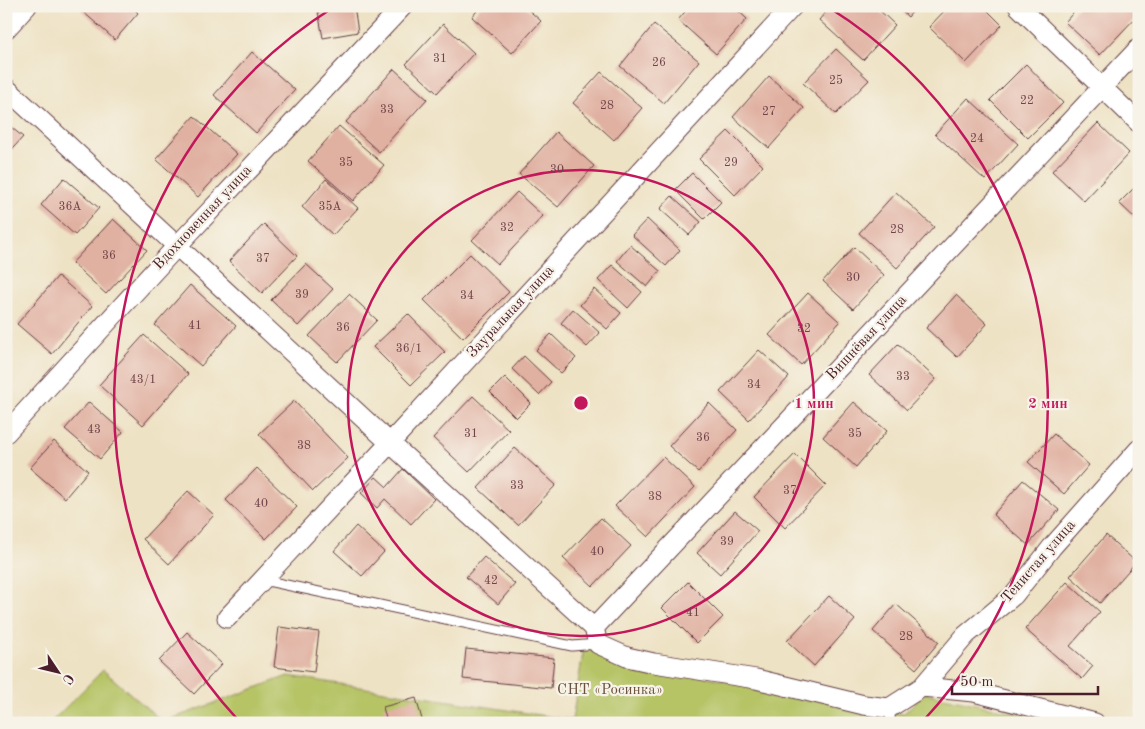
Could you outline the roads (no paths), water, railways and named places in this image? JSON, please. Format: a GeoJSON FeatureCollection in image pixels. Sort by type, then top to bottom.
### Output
{"type":"FeatureCollection","features":[{"type":"Feature","properties":{"kind":"street"},"geometry":{"type":"LineString","coordinates":[[6,28],[27,6]]}},
{"type":"Feature","properties":{"kind":"street","name":"Вдохновенная улица"},"geometry":{"type":"LineString","coordinates":[[6,433],[176,246],[404,6]]}},
{"type":"Feature","properties":{"kind":"street","name":"Зауральная улица"},"geometry":{"type":"LineString","coordinates":[[227,618],[793,6]]}},
{"type":"Feature","properties":{"kind":"street"},"geometry":{"type":"LineString","coordinates":[[1018,6],[1139,122]]}},
{"type":"Feature","properties":{"kind":"street","name":"Вишнёвая улица"},"geometry":{"type":"LineString","coordinates":[[596,636],[1139,48]]}},
{"type":"Feature","properties":{"kind":"street"},"geometry":{"type":"LineString","coordinates":[[6,88],[596,636],[627,657],[756,679],[864,704],[890,716]]}},
{"type":"Feature","properties":{"kind":"street","name":"Тенистая улица"},"geometry":{"type":"LineString","coordinates":[[890,716],[922,687],[966,635],[1014,595],[1052,547],[1139,448]]}},
{"type":"Feature","properties":{"kind":"street"},"geometry":{"type":"LineString","coordinates":[[922,687],[974,692],[1095,723]]}},
{"type":"Feature","properties":{"kind":"lane"},"geometry":{"type":"LineString","coordinates":[[262,580],[572,646],[596,636]]}},
{"type":"Feature","properties":{"kind":"park label","name":"СНТ «Росинка»"},"geometry":{"type":"Point","coordinates":[610,690]}}]}
